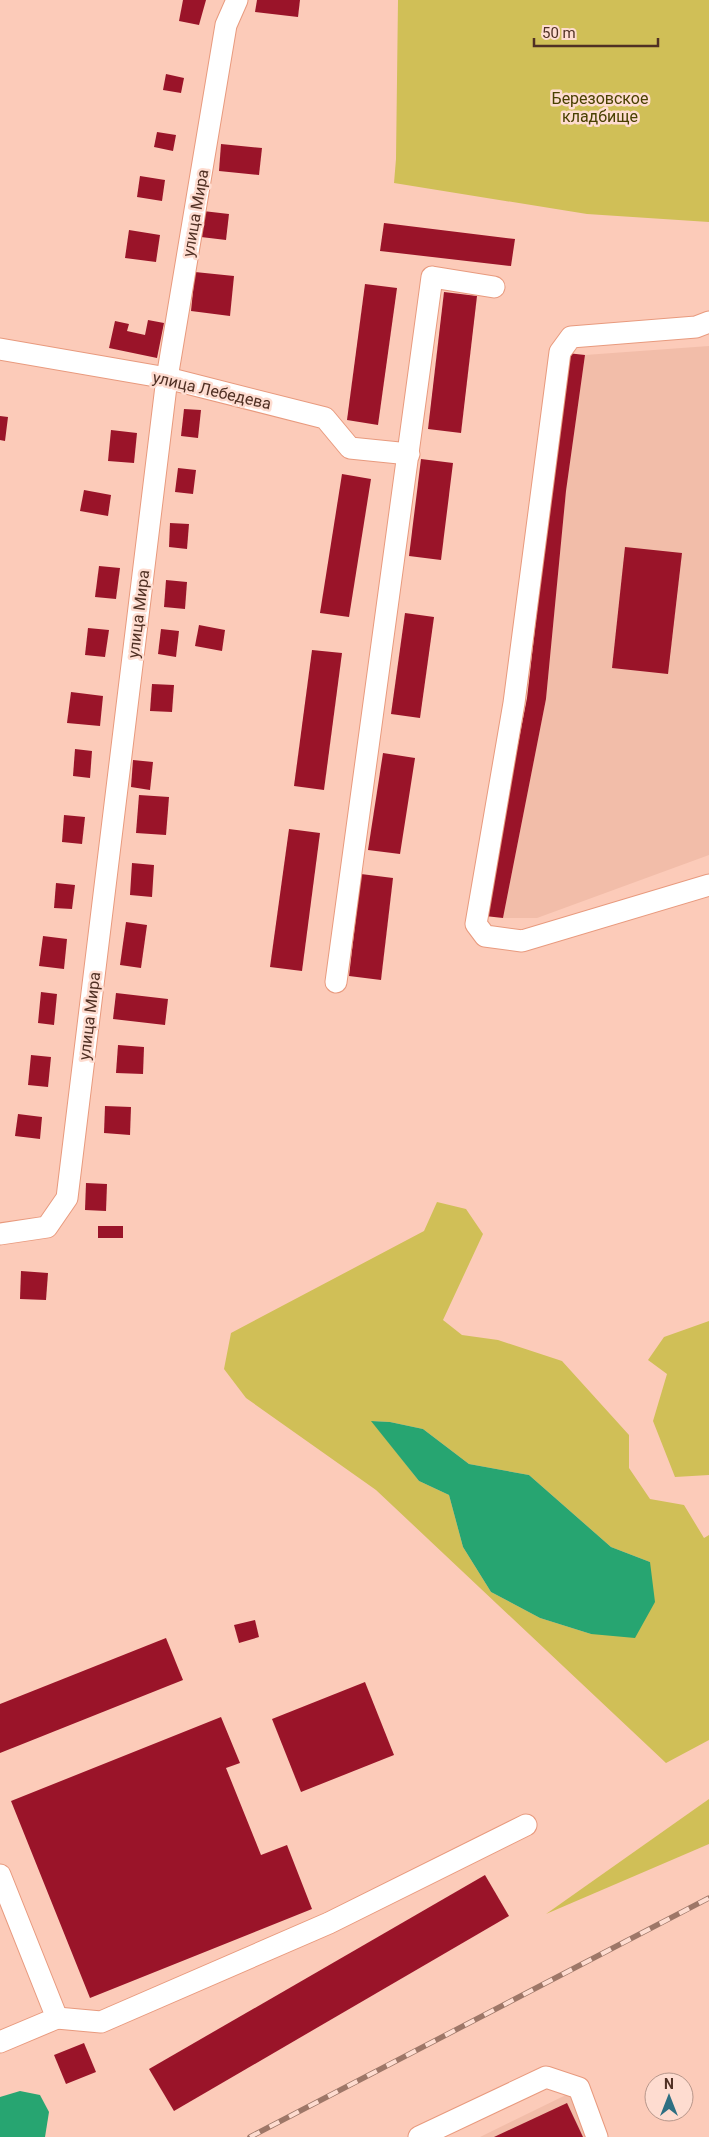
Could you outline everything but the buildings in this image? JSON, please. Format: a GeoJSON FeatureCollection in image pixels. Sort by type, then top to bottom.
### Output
{"type":"FeatureCollection","features":[{"type":"Feature","properties":{"kind":"street","name":"улица Мира"},"geometry":{"type":"LineString","coordinates":[[0,1234],[47,1227],[67,1198],[167,378],[226,26],[237,0]]}},
{"type":"Feature","properties":{"kind":"street"},"geometry":{"type":"LineString","coordinates":[[336,982],[410,454],[432,277],[494,287]]}},
{"type":"Feature","properties":{"kind":"street"},"geometry":{"type":"LineString","coordinates":[[709,322],[696,327],[571,337],[560,352],[514,703],[476,924],[485,936],[522,941],[709,885]]}},
{"type":"Feature","properties":{"kind":"street","name":"улица Лебедева"},"geometry":{"type":"LineString","coordinates":[[0,349],[167,378],[325,418],[350,448],[410,454]]}},
{"type":"Feature","properties":{"kind":"street"},"geometry":{"type":"LineString","coordinates":[[0,2042],[58,2018],[101,2022],[329,1923],[526,1825]]}},
{"type":"Feature","properties":{"kind":"street"},"geometry":{"type":"LineString","coordinates":[[0,1875],[58,2018]]}},
{"type":"Feature","properties":{"kind":"street"},"geometry":{"type":"LineString","coordinates":[[420,2137],[546,2077],[579,2088],[597,2137]]}},
{"type":"Feature","properties":{"kind":"shaded area"},"geometry":{"type":"Polygon","coordinates":[[[709,346],[709,855],[537,918],[503,918],[546,699],[566,491],[585,355],[709,346]]]}},
{"type":"Feature","properties":{"kind":"shaded area"},"geometry":{"type":"Polygon","coordinates":[[[371,1421],[390,1422],[423,1429],[469,1464],[529,1475],[611,1547],[650,1562],[655,1602],[635,1638],[591,1634],[540,1618],[491,1592],[463,1547],[449,1495],[419,1481],[371,1421]]]}},
{"type":"Feature","properties":{"kind":"shaded area"},"geometry":{"type":"Polygon","coordinates":[[[20,2091],[40,2095],[49,2112],[45,2137],[0,2137],[0,2097],[20,2091]]]}},
{"type":"Feature","properties":{"kind":"shaded area"},"geometry":{"type":"Polygon","coordinates":[[[570,2093],[587,2137],[480,2137],[570,2093]]]}},
{"type":"Feature","properties":{"kind":"green space","name":"Березовское кладбище"},"geometry":{"type":"Polygon","coordinates":[[[398,0],[709,0],[709,222],[587,214],[394,183],[398,0]]]}},
{"type":"Feature","properties":{"kind":"green space"},"geometry":{"type":"Polygon","coordinates":[[[437,1202],[466,1209],[483,1234],[443,1320],[462,1335],[498,1340],[562,1361],[629,1435],[629,1468],[650,1499],[684,1505],[704,1538],[709,1535],[709,1740],[666,1763],[376,1490],[246,1398],[224,1369],[231,1333],[424,1231],[437,1202]],[[372,1421],[419,1481],[449,1495],[463,1547],[491,1592],[540,1618],[591,1634],[650,1562],[611,1547],[529,1475],[469,1464],[423,1429],[390,1422],[372,1421]]]}},
{"type":"Feature","properties":{"kind":"green space"},"geometry":{"type":"Polygon","coordinates":[[[709,1321],[709,1475],[675,1477],[653,1421],[667,1374],[648,1360],[664,1337],[709,1321]]]}},
{"type":"Feature","properties":{"kind":"green space"},"geometry":{"type":"Polygon","coordinates":[[[709,1799],[709,1844],[546,1914],[709,1799]]]}},
{"type":"Feature","properties":{"kind":"railway"},"geometry":{"type":"LineString","coordinates":[[250,2137],[709,1898]]}}]}
